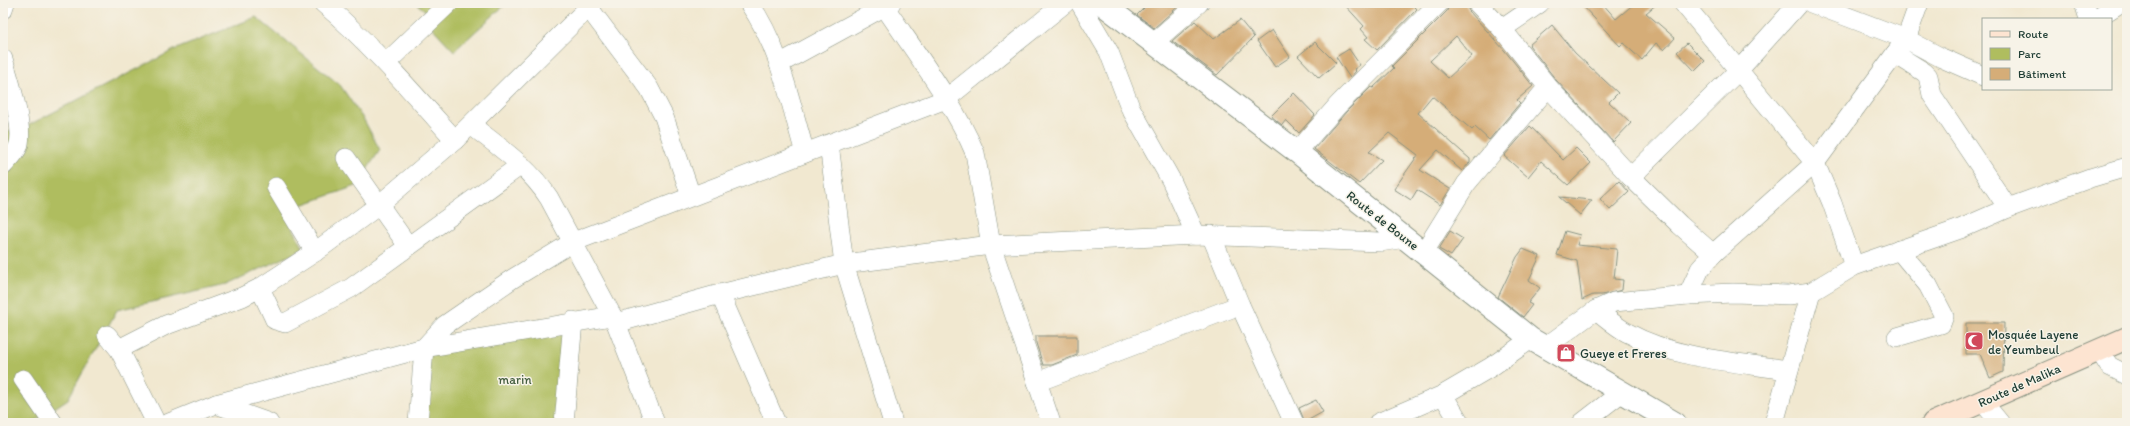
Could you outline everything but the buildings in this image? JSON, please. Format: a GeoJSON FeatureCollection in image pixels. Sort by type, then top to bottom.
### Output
{"type":"FeatureCollection","features":[{"type":"Feature","properties":{"kind":"main road","name":"Route de Malika"},"geometry":{"type":"LineString","coordinates":[[1933,423],[2127,338]]}},
{"type":"Feature","properties":{"kind":"street"},"geometry":{"type":"LineString","coordinates":[[3,9],[5,3]]}},
{"type":"Feature","properties":{"kind":"street"},"geometry":{"type":"LineString","coordinates":[[323,3],[346,22],[386,62],[455,140]]}},
{"type":"Feature","properties":{"kind":"street"},"geometry":{"type":"LineString","coordinates":[[386,62],[449,3]]}},
{"type":"Feature","properties":{"kind":"street"},"geometry":{"type":"LineString","coordinates":[[749,3],[764,26],[779,64],[805,154]]}},
{"type":"Feature","properties":{"kind":"street"},"geometry":{"type":"LineString","coordinates":[[418,423],[424,348],[445,325],[512,279],[574,242],[946,99],[1065,3]]}},
{"type":"Feature","properties":{"kind":"street"},"geometry":{"type":"LineString","coordinates":[[1080,3],[1104,42],[1130,107],[1204,235],[1240,305],[1294,423]]}},
{"type":"Feature","properties":{"kind":"street","name":"Route de Boune"},"geometry":{"type":"LineString","coordinates":[[1101,3],[1297,152],[1538,343],[1675,423]]}},
{"type":"Feature","properties":{"kind":"street"},"geometry":{"type":"LineString","coordinates":[[1153,43],[1199,3]]}},
{"type":"Feature","properties":{"kind":"street"},"geometry":{"type":"LineString","coordinates":[[1297,152],[1338,105],[1439,3]]}},
{"type":"Feature","properties":{"kind":"street"},"geometry":{"type":"LineString","coordinates":[[1476,3],[1502,29],[1548,87],[1631,177],[1680,225],[1713,254]]}},
{"type":"Feature","properties":{"kind":"street"},"geometry":{"type":"LineString","coordinates":[[1502,29],[1540,3]]}},
{"type":"Feature","properties":{"kind":"street"},"geometry":{"type":"LineString","coordinates":[[1683,3],[1815,163],[1832,203],[1854,266]]}},
{"type":"Feature","properties":{"kind":"street"},"geometry":{"type":"LineString","coordinates":[[1631,177],[1738,71],[1799,3]]}},
{"type":"Feature","properties":{"kind":"street"},"geometry":{"type":"LineString","coordinates":[[1811,3],[1906,39],[1942,58],[1982,76]]}},
{"type":"Feature","properties":{"kind":"street"},"geometry":{"type":"LineString","coordinates":[[1688,295],[1700,269],[1713,254],[1815,163],[1906,39],[1919,3]]}},
{"type":"Feature","properties":{"kind":"street"},"geometry":{"type":"LineString","coordinates":[[2084,3],[2089,18]]}},
{"type":"Feature","properties":{"kind":"street"},"geometry":{"type":"LineString","coordinates":[[2097,18],[2120,3]]}},
{"type":"Feature","properties":{"kind":"street"},"geometry":{"type":"LineString","coordinates":[[779,64],[886,4],[946,99],[975,153],[991,245],[1051,423]]}},
{"type":"Feature","properties":{"kind":"street"},"geometry":{"type":"LineString","coordinates":[[156,423],[113,342],[166,325],[242,297],[260,288],[315,252],[379,205],[455,140],[590,5],[649,88],[664,117],[691,196]]}},
{"type":"Feature","properties":{"kind":"street"},"geometry":{"type":"LineString","coordinates":[[1895,54],[1928,76],[1932,95],[2008,208]]}},
{"type":"Feature","properties":{"kind":"street"},"geometry":{"type":"LineString","coordinates":[[3,59],[16,107],[20,140],[15,153],[3,166]]}},
{"type":"Feature","properties":{"kind":"street"},"geometry":{"type":"LineString","coordinates":[[1424,252],[1466,184],[1548,87]]}},
{"type":"Feature","properties":{"kind":"street"},"geometry":{"type":"LineString","coordinates":[[471,125],[521,165],[540,185],[574,242],[614,320],[655,423]]}},
{"type":"Feature","properties":{"kind":"street"},"geometry":{"type":"LineString","coordinates":[[829,144],[844,264],[893,423]]}},
{"type":"Feature","properties":{"kind":"street"},"geometry":{"type":"LineString","coordinates":[[346,158],[408,246]]}},
{"type":"Feature","properties":{"kind":"street"},"geometry":{"type":"LineString","coordinates":[[260,288],[275,320],[285,323],[351,288],[521,165]]}},
{"type":"Feature","properties":{"kind":"street"},"geometry":{"type":"LineString","coordinates":[[1378,423],[1443,395],[1491,367],[1538,343],[1596,310],[1614,302],[1688,295],[1733,293],[1789,295],[1811,292],[1854,266],[1960,229],[2008,208],[2090,178],[2127,167]]}},
{"type":"Feature","properties":{"kind":"street"},"geometry":{"type":"LineString","coordinates":[[276,187],[315,252]]}},
{"type":"Feature","properties":{"kind":"street"},"geometry":{"type":"LineString","coordinates":[[169,423],[216,404],[424,348],[573,322],[614,320],[844,264],[991,245],[1204,235],[1380,242],[1405,238]]}},
{"type":"Feature","properties":{"kind":"street"},"geometry":{"type":"LineString","coordinates":[[1897,336],[1941,324],[1944,316],[1928,285],[1899,250]]}},
{"type":"Feature","properties":{"kind":"street"},"geometry":{"type":"LineString","coordinates":[[1774,423],[1811,292]]}},
{"type":"Feature","properties":{"kind":"street"},"geometry":{"type":"LineString","coordinates":[[720,294],[776,423]]}},
{"type":"Feature","properties":{"kind":"street"},"geometry":{"type":"LineString","coordinates":[[1037,382],[1240,305]]}},
{"type":"Feature","properties":{"kind":"street"},"geometry":{"type":"LineString","coordinates":[[1596,310],[1627,332],[1673,351],[1788,370]]}},
{"type":"Feature","properties":{"kind":"street"},"geometry":{"type":"LineString","coordinates":[[564,423],[573,322]]}},
{"type":"Feature","properties":{"kind":"street"},"geometry":{"type":"LineString","coordinates":[[2099,350],[2109,366],[2127,375]]}},
{"type":"Feature","properties":{"kind":"street"},"geometry":{"type":"LineString","coordinates":[[23,379],[53,423]]}},
{"type":"Feature","properties":{"kind":"street"},"geometry":{"type":"LineString","coordinates":[[1582,423],[1622,392]]}},
{"type":"Feature","properties":{"kind":"street"},"geometry":{"type":"LineString","coordinates":[[1443,395],[1460,423]]}},
{"type":"Feature","properties":{"kind":"street"},"geometry":{"type":"LineString","coordinates":[[1982,401],[2000,423]]}},
{"type":"Feature","properties":{"kind":"street"},"geometry":{"type":"LineString","coordinates":[[216,404],[270,423]]}},
{"type":"Feature","properties":{"kind":"green space"},"geometry":{"type":"Polygon","coordinates":[[[416,3],[507,3],[454,51],[423,18],[429,14],[416,3]]]}},
{"type":"Feature","properties":{"kind":"green space"},"geometry":{"type":"Polygon","coordinates":[[[256,17],[340,85],[364,120],[380,150],[356,186],[284,211],[304,249],[225,285],[117,310],[68,399],[32,423],[3,423],[3,133],[25,127],[174,50],[256,17]]]}},
{"type":"Feature","properties":{"kind":"green space","name":"marin"},"geometry":{"type":"Polygon","coordinates":[[[564,322],[556,423],[421,423],[426,355],[564,322]]]}},
{"type":"Feature","properties":{"kind":"place","name":"Mosquée Layene de Yeumbeul"},"geometry":{"type":"Point","coordinates":[1974,341]}},
{"type":"Feature","properties":{"kind":"place","name":"Gueye et Freres"},"geometry":{"type":"Point","coordinates":[1566,353]}}]}
